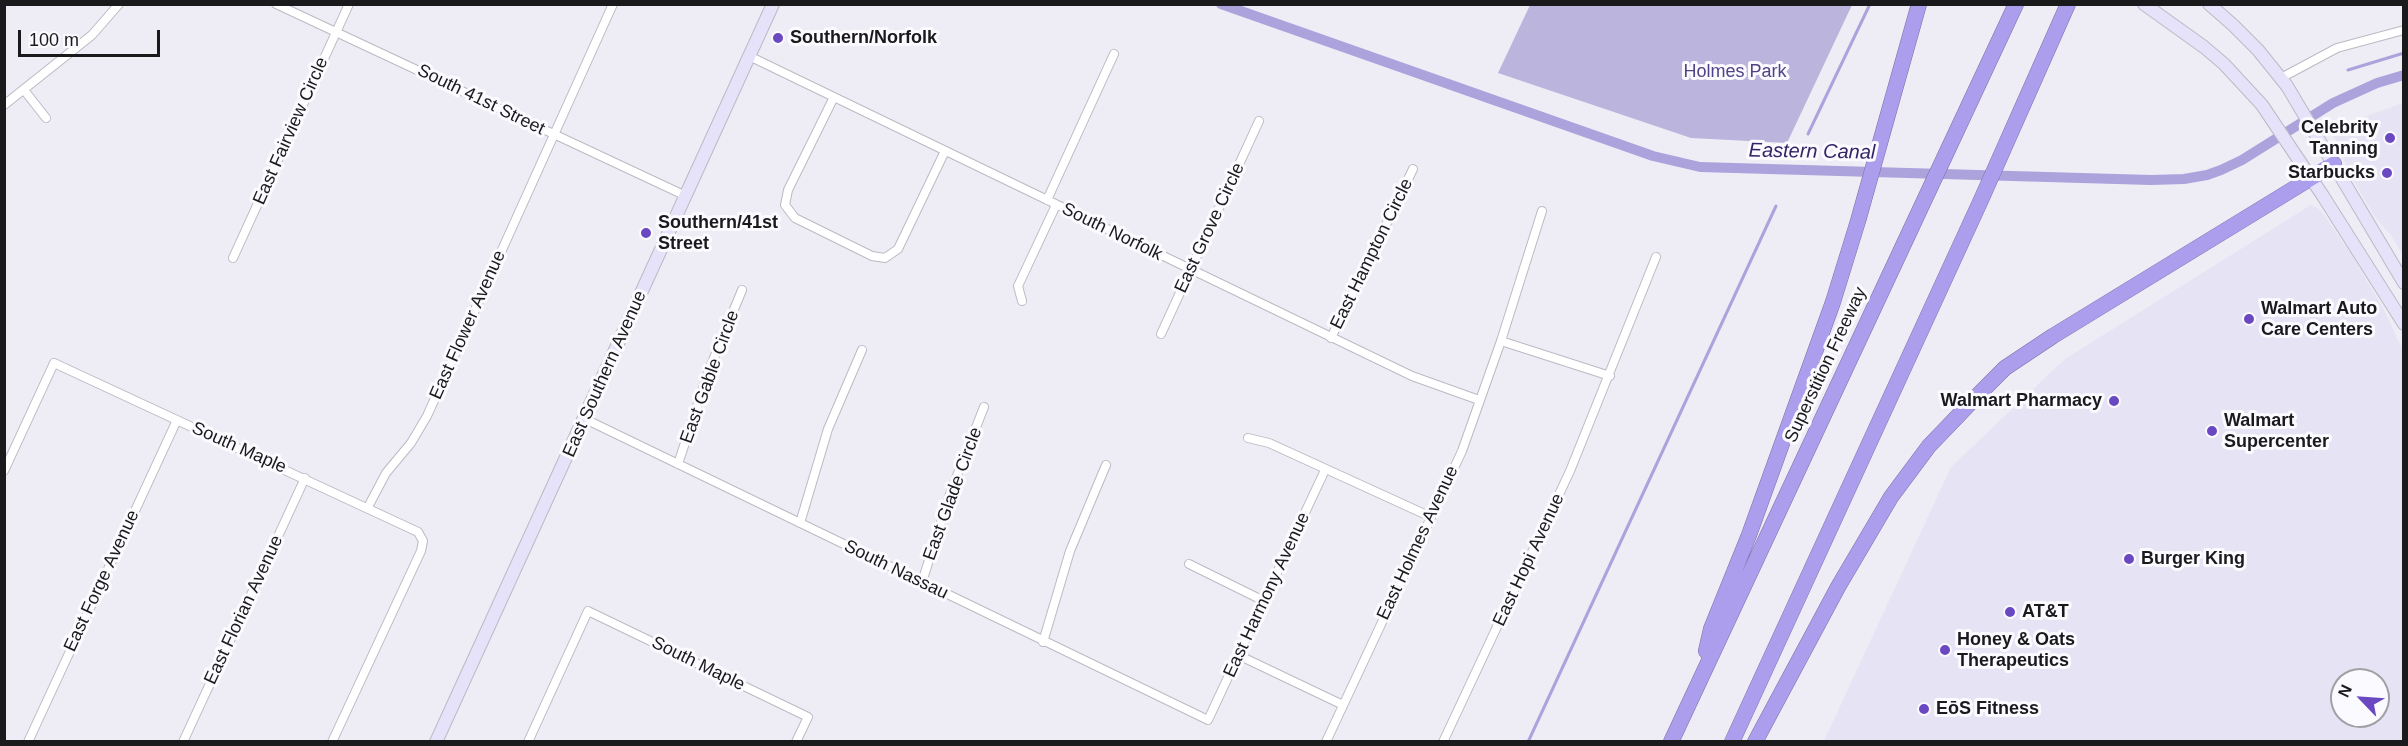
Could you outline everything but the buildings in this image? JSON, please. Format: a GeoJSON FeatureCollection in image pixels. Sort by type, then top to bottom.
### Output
{"type":"FeatureCollection","features":[{"type":"Feature","properties":{"kind":"highway"},"geometry":{"type":"LineString","coordinates":[[1701,677],[1711,629],[1790,424],[1833,302],[1884,132],[1919,4]]}},
{"type":"Feature","properties":{"kind":"highway","name":"Superstition Freeway"},"geometry":{"type":"LineString","coordinates":[[1671,741],[2016,4]]}},
{"type":"Feature","properties":{"kind":"highway"},"geometry":{"type":"LineString","coordinates":[[1732,741],[1981,200],[2068,4]]}},
{"type":"Feature","properties":{"kind":"highway"},"geometry":{"type":"LineString","coordinates":[[1755,741],[1872,528],[1908,473],[1963,410],[2006,369],[2053,336],[2334,164]]}},
{"type":"Feature","properties":{"kind":"main road","name":"East Southern Avenue"},"geometry":{"type":"LineString","coordinates":[[436,741],[585,419],[772,4]]}},
{"type":"Feature","properties":{"kind":"main road"},"geometry":{"type":"LineString","coordinates":[[2144,4],[2186,33],[2224,64],[2270,115],[2403,324]]}},
{"type":"Feature","properties":{"kind":"main road"},"geometry":{"type":"LineString","coordinates":[[2209,4],[2250,41],[2281,78],[2403,283]]}},
{"type":"Feature","properties":{"kind":"main road"},"geometry":{"type":"LineString","coordinates":[[2388,298],[2403,314]]}},
{"type":"Feature","properties":{"kind":"street"},"geometry":{"type":"LineString","coordinates":[[4,105],[92,36],[119,4]]}},
{"type":"Feature","properties":{"kind":"street","name":"South 41st Street"},"geometry":{"type":"LineString","coordinates":[[276,4],[686,196]]}},
{"type":"Feature","properties":{"kind":"street","name":"East Fairview Circle"},"geometry":{"type":"LineString","coordinates":[[233,258],[349,4]]}},
{"type":"Feature","properties":{"kind":"street","name":"East Flower Avenue"},"geometry":{"type":"LineString","coordinates":[[368,507],[386,473],[411,443],[427,416],[613,4]]}},
{"type":"Feature","properties":{"kind":"street"},"geometry":{"type":"LineString","coordinates":[[2281,78],[2337,48],[2403,30]]}},
{"type":"Feature","properties":{"kind":"street"},"geometry":{"type":"LineString","coordinates":[[1047,200],[1114,54]]}},
{"type":"Feature","properties":{"kind":"street","name":"South Norfolk"},"geometry":{"type":"LineString","coordinates":[[749,56],[1331,338],[1412,376],[1479,400]]}},
{"type":"Feature","properties":{"kind":"street"},"geometry":{"type":"LineString","coordinates":[[24,90],[46,118]]}},
{"type":"Feature","properties":{"kind":"street"},"geometry":{"type":"LineString","coordinates":[[834,97],[788,190],[785,205],[795,218],[872,256],[885,258],[898,249],[945,151]]}},
{"type":"Feature","properties":{"kind":"street","name":"East Grove Circle"},"geometry":{"type":"LineString","coordinates":[[1161,334],[1259,121]]}},
{"type":"Feature","properties":{"kind":"street","name":"East Hampton Circle"},"geometry":{"type":"LineString","coordinates":[[1331,338],[1413,170]]}},
{"type":"Feature","properties":{"kind":"street"},"geometry":{"type":"LineString","coordinates":[[1022,301],[1018,286],[1056,205]]}},
{"type":"Feature","properties":{"kind":"street","name":"East Holmes Avenue"},"geometry":{"type":"LineString","coordinates":[[1326,741],[1462,451],[1501,341],[1542,211]]}},
{"type":"Feature","properties":{"kind":"street","name":"East Hopi Avenue"},"geometry":{"type":"LineString","coordinates":[[1443,741],[1570,471],[1656,257]]}},
{"type":"Feature","properties":{"kind":"street","name":"East Gable Circle"},"geometry":{"type":"LineString","coordinates":[[678,464],[709,370],[742,290]]}},
{"type":"Feature","properties":{"kind":"street"},"geometry":{"type":"LineString","coordinates":[[1501,341],[1610,376]]}},
{"type":"Feature","properties":{"kind":"street"},"geometry":{"type":"LineString","coordinates":[[801,523],[828,429],[862,350]]}},
{"type":"Feature","properties":{"kind":"street","name":"South Maple"},"geometry":{"type":"LineString","coordinates":[[4,471],[54,363],[414,529],[421,536],[421,551],[333,741]]}},
{"type":"Feature","properties":{"kind":"street","name":"East Glade Circle"},"geometry":{"type":"LineString","coordinates":[[922,582],[951,491],[984,407]]}},
{"type":"Feature","properties":{"kind":"street","name":"South Nassau"},"geometry":{"type":"LineString","coordinates":[[585,419],[1208,720]]}},
{"type":"Feature","properties":{"kind":"street","name":"East Forge Avenue"},"geometry":{"type":"LineString","coordinates":[[28,741],[177,420]]}},
{"type":"Feature","properties":{"kind":"street"},"geometry":{"type":"LineString","coordinates":[[1248,438],[1269,443],[1431,517]]}},
{"type":"Feature","properties":{"kind":"street"},"geometry":{"type":"LineString","coordinates":[[1043,642],[1070,551],[1106,465]]}},
{"type":"Feature","properties":{"kind":"street","name":"East Harmony Avenue"},"geometry":{"type":"LineString","coordinates":[[1208,720],[1326,470]]}},
{"type":"Feature","properties":{"kind":"street","name":"East Florian Avenue"},"geometry":{"type":"LineString","coordinates":[[183,741],[305,478]]}},
{"type":"Feature","properties":{"kind":"street"},"geometry":{"type":"LineString","coordinates":[[1189,564],[1264,601]]}},
{"type":"Feature","properties":{"kind":"street","name":"South Maple"},"geometry":{"type":"LineString","coordinates":[[528,741],[588,611],[808,717],[796,741]]}},
{"type":"Feature","properties":{"kind":"street"},"geometry":{"type":"LineString","coordinates":[[1238,655],[1343,705]]}},
{"type":"Feature","properties":{"kind":"shaded area"},"geometry":{"type":"Polygon","coordinates":[[[2404,103],[2403,255],[2391,235],[2375,217],[2348,172],[2340,146],[2332,134],[2356,120],[2404,103]]]}},
{"type":"Feature","properties":{"kind":"shaded area"},"geometry":{"type":"Polygon","coordinates":[[[2311,205],[2318,208],[2351,254],[2384,310],[2403,351],[2403,741],[1824,741],[1951,467],[2065,359],[2311,205]]]}},
{"type":"Feature","properties":{"kind":"green space","name":"Holmes Park"},"geometry":{"type":"Polygon","coordinates":[[[1530,4],[1852,5],[1787,143],[1691,138],[1498,73],[1530,4]]]}},
{"type":"Feature","properties":{"kind":"waterway","name":"Eastern Canal"},"geometry":{"type":"LineString","coordinates":[[1221,4],[1653,156],[1700,167],[2151,180],[2184,179],[2221,170],[2242,160],[2333,103],[2377,83],[2404,75]]}},
{"type":"Feature","properties":{"kind":"waterway"},"geometry":{"type":"LineString","coordinates":[[1808,134],[1870,4]]}},
{"type":"Feature","properties":{"kind":"waterway"},"geometry":{"type":"LineString","coordinates":[[2348,70],[2404,53]]}},
{"type":"Feature","properties":{"kind":"waterway"},"geometry":{"type":"LineString","coordinates":[[1528,742],[1776,206]]}},
{"type":"Feature","properties":{"kind":"place","name":"Southern/Norfolk"},"geometry":{"type":"Point","coordinates":[778,38]}},
{"type":"Feature","properties":{"kind":"place","name":"Celebrity Tanning"},"geometry":{"type":"Point","coordinates":[2390,138]}},
{"type":"Feature","properties":{"kind":"place","name":"Starbucks"},"geometry":{"type":"Point","coordinates":[2387,173]}},
{"type":"Feature","properties":{"kind":"place","name":"Southern/41st Street"},"geometry":{"type":"Point","coordinates":[646,233]}},
{"type":"Feature","properties":{"kind":"place","name":"Walmart Auto Care Centers"},"geometry":{"type":"Point","coordinates":[2249,319]}},
{"type":"Feature","properties":{"kind":"place","name":"Walmart Pharmacy"},"geometry":{"type":"Point","coordinates":[2114,401]}},
{"type":"Feature","properties":{"kind":"place","name":"Walmart Supercenter"},"geometry":{"type":"Point","coordinates":[2212,431]}},
{"type":"Feature","properties":{"kind":"place","name":"Burger King"},"geometry":{"type":"Point","coordinates":[2129,559]}},
{"type":"Feature","properties":{"kind":"place","name":"AT&T"},"geometry":{"type":"Point","coordinates":[2010,612]}},
{"type":"Feature","properties":{"kind":"place","name":"Honey & Oats Therapeutics"},"geometry":{"type":"Point","coordinates":[1945,650]}},
{"type":"Feature","properties":{"kind":"place","name":"EōS Fitness"},"geometry":{"type":"Point","coordinates":[1924,709]}}]}
